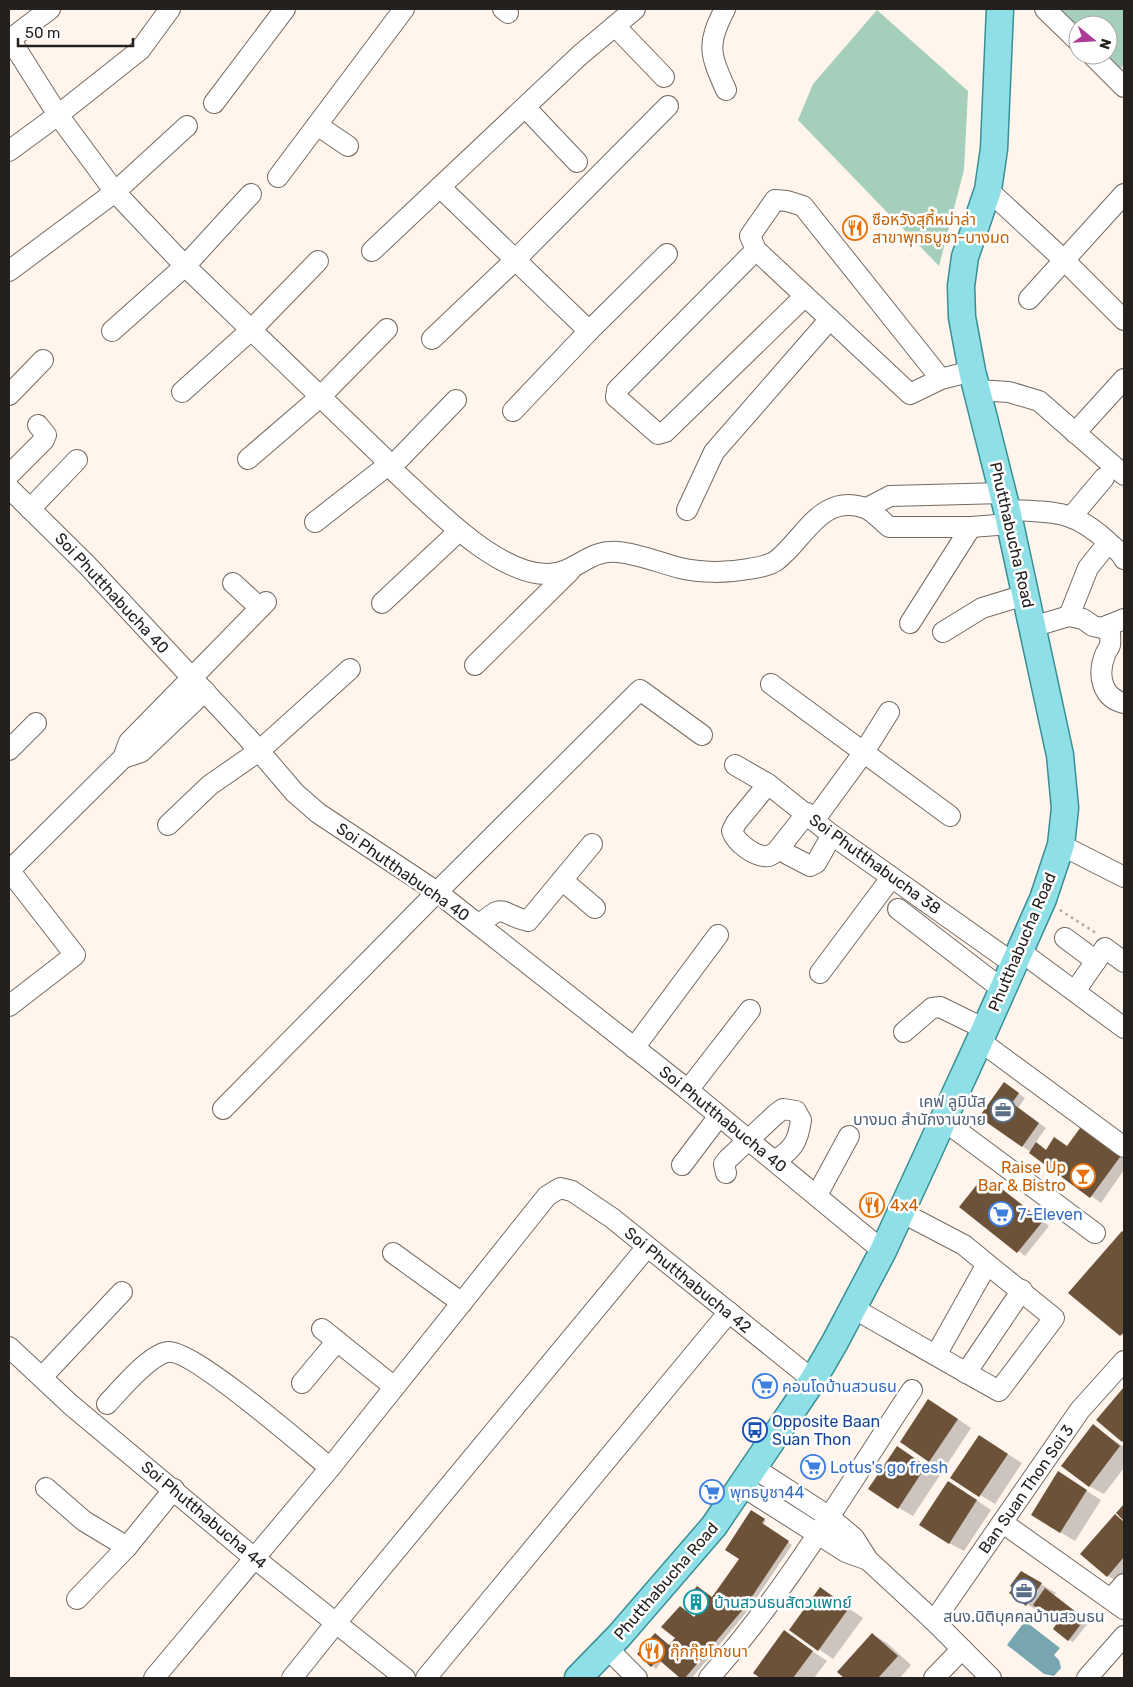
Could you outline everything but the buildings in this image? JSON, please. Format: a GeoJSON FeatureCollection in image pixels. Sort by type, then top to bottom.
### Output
{"type":"FeatureCollection","features":[{"type":"Feature","properties":{"kind":"main road","name":"Phutthabucha Road"},"geometry":{"type":"LineString","coordinates":[[578,1678],[607,1648],[714,1526],[813,1380],[883,1251],[1043,899],[1061,845],[1065,808],[1063,775],[1007,509],[974,380],[962,317],[961,286],[965,257],[988,190],[994,149],[1000,9]]}},
{"type":"Feature","properties":{"kind":"street"},"geometry":{"type":"LineString","coordinates":[[50,9],[10,39],[58,115],[115,192],[186,266],[459,531],[509,564],[548,574],[570,571]]}},
{"type":"Feature","properties":{"kind":"street"},"geometry":{"type":"LineString","coordinates":[[9,151],[140,50],[170,9]]}},
{"type":"Feature","properties":{"kind":"street"},"geometry":{"type":"LineString","coordinates":[[214,104],[285,9]]}},
{"type":"Feature","properties":{"kind":"street"},"geometry":{"type":"LineString","coordinates":[[278,176],[404,9]]}},
{"type":"Feature","properties":{"kind":"street"},"geometry":{"type":"LineString","coordinates":[[372,251],[580,55],[636,9]]}},
{"type":"Feature","properties":{"kind":"street"},"geometry":{"type":"LineString","coordinates":[[725,9],[714,30],[712,58],[726,90]]}},
{"type":"Feature","properties":{"kind":"street"},"geometry":{"type":"LineString","coordinates":[[1045,9],[1068,31]]}},
{"type":"Feature","properties":{"kind":"street"},"geometry":{"type":"LineString","coordinates":[[616,26],[664,77]]}},
{"type":"Feature","properties":{"kind":"street"},"geometry":{"type":"LineString","coordinates":[[1104,65],[1123,81]]}},
{"type":"Feature","properties":{"kind":"street"},"geometry":{"type":"LineString","coordinates":[[432,339],[514,261],[668,106]]}},
{"type":"Feature","properties":{"kind":"street"},"geometry":{"type":"LineString","coordinates":[[525,107],[577,162]]}},
{"type":"Feature","properties":{"kind":"street"},"geometry":{"type":"LineString","coordinates":[[317,125],[348,146]]}},
{"type":"Feature","properties":{"kind":"street"},"geometry":{"type":"LineString","coordinates":[[9,271],[115,192],[187,126]]}},
{"type":"Feature","properties":{"kind":"street"},"geometry":{"type":"LineString","coordinates":[[440,187],[588,332]]}},
{"type":"Feature","properties":{"kind":"street"},"geometry":{"type":"LineString","coordinates":[[988,190],[1065,261],[1124,320]]}},
{"type":"Feature","properties":{"kind":"street"},"geometry":{"type":"LineString","coordinates":[[112,331],[186,266],[251,194]]}},
{"type":"Feature","properties":{"kind":"street"},"geometry":{"type":"LineString","coordinates":[[1028,299],[1065,261],[1124,194]]}},
{"type":"Feature","properties":{"kind":"street"},"geometry":{"type":"LineString","coordinates":[[941,379],[803,206],[787,200],[775,200],[750,236],[756,250],[910,394],[941,379],[974,380],[1039,401],[1075,433],[1114,477],[1072,516]]}},
{"type":"Feature","properties":{"kind":"street"},"geometry":{"type":"LineString","coordinates":[[756,250],[617,390],[616,397],[658,434],[665,432],[805,296]]}},
{"type":"Feature","properties":{"kind":"street"},"geometry":{"type":"LineString","coordinates":[[513,411],[588,332],[668,254]]}},
{"type":"Feature","properties":{"kind":"street"},"geometry":{"type":"LineString","coordinates":[[182,392],[251,330],[318,261]]}},
{"type":"Feature","properties":{"kind":"street"},"geometry":{"type":"LineString","coordinates":[[687,510],[714,452],[830,319]]}},
{"type":"Feature","properties":{"kind":"street"},"geometry":{"type":"LineString","coordinates":[[248,459],[320,397],[387,329]]}},
{"type":"Feature","properties":{"kind":"street"},"geometry":{"type":"LineString","coordinates":[[9,395],[43,360]]}},
{"type":"Feature","properties":{"kind":"street"},"geometry":{"type":"LineString","coordinates":[[1075,433],[1124,379]]}},
{"type":"Feature","properties":{"kind":"street"},"geometry":{"type":"LineString","coordinates":[[315,522],[390,465],[456,400]]}},
{"type":"Feature","properties":{"kind":"street"},"geometry":{"type":"LineString","coordinates":[[9,474],[44,440],[46,435],[38,424]]}},
{"type":"Feature","properties":{"kind":"street"},"geometry":{"type":"LineString","coordinates":[[30,509],[78,460]]}},
{"type":"Feature","properties":{"kind":"street","name":"Soi Phutthabucha 40"},"geometry":{"type":"LineString","coordinates":[[9,488],[87,565],[259,750],[295,793],[318,813],[437,892],[688,1090],[883,1251]]}},
{"type":"Feature","properties":{"kind":"street"},"geometry":{"type":"LineString","coordinates":[[867,508],[890,496],[1007,509],[1056,512],[1072,516],[1102,536],[1119,551],[1088,568],[1070,616]]}},
{"type":"Feature","properties":{"kind":"street"},"geometry":{"type":"LineString","coordinates":[[475,665],[570,571],[584,560],[605,551],[623,552],[683,569],[719,572],[749,569],[776,561],[813,523],[832,507],[844,505],[867,508],[889,527],[971,527],[1007,509]]}},
{"type":"Feature","properties":{"kind":"street"},"geometry":{"type":"LineString","coordinates":[[910,623],[971,527]]}},
{"type":"Feature","properties":{"kind":"street"},"geometry":{"type":"LineString","coordinates":[[382,603],[459,531]]}},
{"type":"Feature","properties":{"kind":"street"},"geometry":{"type":"LineString","coordinates":[[9,1006],[74,955],[9,871],[123,758],[129,742],[198,685],[263,605],[233,583]]}},
{"type":"Feature","properties":{"kind":"street"},"geometry":{"type":"LineString","coordinates":[[943,632],[982,608],[1025,595]]}},
{"type":"Feature","properties":{"kind":"street"},"geometry":{"type":"LineString","coordinates":[[1032,627],[1070,616],[1083,618],[1094,626],[1102,628],[1117,622]]}},
{"type":"Feature","properties":{"kind":"street"},"geometry":{"type":"LineString","coordinates":[[1117,622],[1109,648],[1105,654],[1102,679],[1105,691],[1111,699],[1124,703]]}},
{"type":"Feature","properties":{"kind":"street"},"geometry":{"type":"LineString","coordinates":[[168,825],[210,785],[259,750],[350,669]]}},
{"type":"Feature","properties":{"kind":"street"},"geometry":{"type":"LineString","coordinates":[[770,684],[950,816]]}},
{"type":"Feature","properties":{"kind":"street"},"geometry":{"type":"LineString","coordinates":[[223,1109],[640,690],[702,735]]}},
{"type":"Feature","properties":{"kind":"street"},"geometry":{"type":"LineString","coordinates":[[768,784],[736,823],[732,831],[738,841],[757,854],[769,856],[776,852],[811,816],[864,752],[889,712]]}},
{"type":"Feature","properties":{"kind":"street"},"geometry":{"type":"LineString","coordinates":[[9,750],[36,723]]}},
{"type":"Feature","properties":{"kind":"street","name":"Soi Phutthabucha 38"},"geometry":{"type":"LineString","coordinates":[[735,765],[768,784],[811,816],[832,835],[891,878],[1075,991],[1124,1028]]}},
{"type":"Feature","properties":{"kind":"street"},"geometry":{"type":"LineString","coordinates":[[787,854],[810,866],[816,863],[832,835]]}},
{"type":"Feature","properties":{"kind":"street"},"geometry":{"type":"LineString","coordinates":[[478,925],[495,910],[501,910],[528,921],[592,844]]}},
{"type":"Feature","properties":{"kind":"street"},"geometry":{"type":"LineString","coordinates":[[1061,845],[1124,876]]}},
{"type":"Feature","properties":{"kind":"street"},"geometry":{"type":"LineString","coordinates":[[820,972],[891,878]]}},
{"type":"Feature","properties":{"kind":"street"},"geometry":{"type":"LineString","coordinates":[[562,880],[595,908]]}},
{"type":"Feature","properties":{"kind":"street"},"geometry":{"type":"LineString","coordinates":[[898,909],[1002,989]]}},
{"type":"Feature","properties":{"kind":"street"},"geometry":{"type":"LineString","coordinates":[[634,1048],[718,935]]}},
{"type":"Feature","properties":{"kind":"street"},"geometry":{"type":"LineString","coordinates":[[1065,938],[1096,961]]}},
{"type":"Feature","properties":{"kind":"street"},"geometry":{"type":"LineString","coordinates":[[1075,991],[1105,948],[1124,962]]}},
{"type":"Feature","properties":{"kind":"street"},"geometry":{"type":"LineString","coordinates":[[904,1032],[932,1008],[940,1008],[982,1035],[1124,1147]]}},
{"type":"Feature","properties":{"kind":"street"},"geometry":{"type":"LineString","coordinates":[[688,1090],[750,1010]]}},
{"type":"Feature","properties":{"kind":"street"},"geometry":{"type":"LineString","coordinates":[[726,1173],[724,1164],[783,1109],[796,1110],[801,1120],[796,1142],[788,1154],[775,1161]]}},
{"type":"Feature","properties":{"kind":"street"},"geometry":{"type":"LineString","coordinates":[[682,1165],[719,1116]]}},
{"type":"Feature","properties":{"kind":"street"},"geometry":{"type":"LineString","coordinates":[[943,1120],[1095,1234]]}},
{"type":"Feature","properties":{"kind":"street"},"geometry":{"type":"LineString","coordinates":[[817,1195],[850,1136]]}},
{"type":"Feature","properties":{"kind":"street","name":"Soi Phutthabucha 42"},"geometry":{"type":"LineString","coordinates":[[462,1303],[547,1196],[560,1188],[572,1191],[612,1218],[813,1380]]}},
{"type":"Feature","properties":{"kind":"street"},"geometry":{"type":"LineString","coordinates":[[853,1308],[999,1391],[1054,1318],[1022,1290],[964,1245],[901,1212]]}},
{"type":"Feature","properties":{"kind":"street"},"geometry":{"type":"LineString","coordinates":[[292,1678],[647,1247]]}},
{"type":"Feature","properties":{"kind":"street"},"geometry":{"type":"LineString","coordinates":[[154,1678],[330,1468],[393,1386],[462,1303],[393,1253]]}},
{"type":"Feature","properties":{"kind":"street"},"geometry":{"type":"LineString","coordinates":[[936,1355],[987,1264]]}},
{"type":"Feature","properties":{"kind":"street"},"geometry":{"type":"LineString","coordinates":[[966,1373],[1022,1290]]}},
{"type":"Feature","properties":{"kind":"street"},"geometry":{"type":"LineString","coordinates":[[42,1377],[122,1292]]}},
{"type":"Feature","properties":{"kind":"street"},"geometry":{"type":"LineString","coordinates":[[426,1678],[729,1312]]}},
{"type":"Feature","properties":{"kind":"street"},"geometry":{"type":"LineString","coordinates":[[302,1383],[329,1335],[393,1386]]}},
{"type":"Feature","properties":{"kind":"street","name":"Soi Phutthabucha 44"},"geometry":{"type":"LineString","coordinates":[[9,1346],[42,1377],[253,1558],[405,1678]]}},
{"type":"Feature","properties":{"kind":"street"},"geometry":{"type":"LineString","coordinates":[[107,1404],[149,1362],[167,1352],[176,1354],[206,1369],[330,1468]]}},
{"type":"Feature","properties":{"kind":"street","name":"Ban Suan Thon Soi 3"},"geometry":{"type":"LineString","coordinates":[[934,1621],[1080,1410],[1124,1361]]}},
{"type":"Feature","properties":{"kind":"street"},"geometry":{"type":"LineString","coordinates":[[709,1678],[734,1650],[768,1606],[912,1390]]}},
{"type":"Feature","properties":{"kind":"street"},"geometry":{"type":"LineString","coordinates":[[748,1477],[828,1516],[854,1538],[868,1560],[934,1621],[991,1678]]}},
{"type":"Feature","properties":{"kind":"street"},"geometry":{"type":"LineString","coordinates":[[748,1477],[817,1534],[846,1552],[868,1560]]}},
{"type":"Feature","properties":{"kind":"street"},"geometry":{"type":"LineString","coordinates":[[46,1488],[84,1521],[127,1547]]}},
{"type":"Feature","properties":{"kind":"street"},"geometry":{"type":"LineString","coordinates":[[77,1599],[127,1547],[174,1489]]}},
{"type":"Feature","properties":{"kind":"street"},"geometry":{"type":"LineString","coordinates":[[1003,1523],[1118,1604],[1124,1584]]}},
{"type":"Feature","properties":{"kind":"street"},"geometry":{"type":"LineString","coordinates":[[1087,1678],[1124,1636]]}},
{"type":"Feature","properties":{"kind":"street"},"geometry":{"type":"LineString","coordinates":[[607,1648],[632,1677]]}},
{"type":"Feature","properties":{"kind":"street"},"geometry":{"type":"LineString","coordinates":[[934,1678],[962,1649]]}},
{"type":"Feature","properties":{"kind":"path"},"geometry":{"type":"LineString","coordinates":[[1043,899],[1102,936]]}},
{"type":"Feature","properties":{"kind":"green space"},"geometry":{"type":"Polygon","coordinates":[[[1057,9],[1124,9],[1124,63],[1118,74],[1109,65],[1118,65],[1118,15],[1068,15],[1068,21],[1057,9]]]}},
{"type":"Feature","properties":{"kind":"green space"},"geometry":{"type":"Polygon","coordinates":[[[877,10],[968,91],[964,170],[939,266],[798,120],[813,84],[877,10]]]}},
{"type":"Feature","properties":{"kind":"water"},"geometry":{"type":"Polygon","coordinates":[[[1025,1621],[1060,1648],[1054,1655],[1059,1660],[1061,1668],[1054,1676],[1044,1674],[1007,1645],[1025,1621]]]}},
{"type":"Feature","properties":{"kind":"place","name":"ซือหวังสุกี้หม่าล่า สาขาพุทธบูชา-บางมด"},"geometry":{"type":"Point","coordinates":[855,228]}},
{"type":"Feature","properties":{"kind":"place","name":"เคฟ ลูมินัส บางมด สำนักงานขาย"},"geometry":{"type":"Point","coordinates":[1003,1110]}},
{"type":"Feature","properties":{"kind":"place","name":"Raise Up Bar & Bistro"},"geometry":{"type":"Point","coordinates":[1083,1176]}},
{"type":"Feature","properties":{"kind":"place","name":"4x4"},"geometry":{"type":"Point","coordinates":[872,1205]}},
{"type":"Feature","properties":{"kind":"place","name":"7-Eleven"},"geometry":{"type":"Point","coordinates":[1001,1214]}},
{"type":"Feature","properties":{"kind":"place","name":"คอนโดบ้านสวนธน"},"geometry":{"type":"Point","coordinates":[765,1386]}},
{"type":"Feature","properties":{"kind":"place","name":"Opposite Baan Suan Thon"},"geometry":{"type":"Point","coordinates":[755,1430]}},
{"type":"Feature","properties":{"kind":"place","name":"Lotus's go fresh"},"geometry":{"type":"Point","coordinates":[813,1467]}},
{"type":"Feature","properties":{"kind":"place","name":"พุทธบูชา44"},"geometry":{"type":"Point","coordinates":[712,1492]}},
{"type":"Feature","properties":{"kind":"place","name":"สนง.นิติบุคคลบ้านสวนธน"},"geometry":{"type":"Point","coordinates":[1024,1591]}},
{"type":"Feature","properties":{"kind":"place","name":"บ้านสวนธนสัตวแพทย์"},"geometry":{"type":"Point","coordinates":[696,1602]}},
{"type":"Feature","properties":{"kind":"place","name":"กุ๊กกุ๊ยโภชนา"},"geometry":{"type":"Point","coordinates":[652,1651]}}]}
